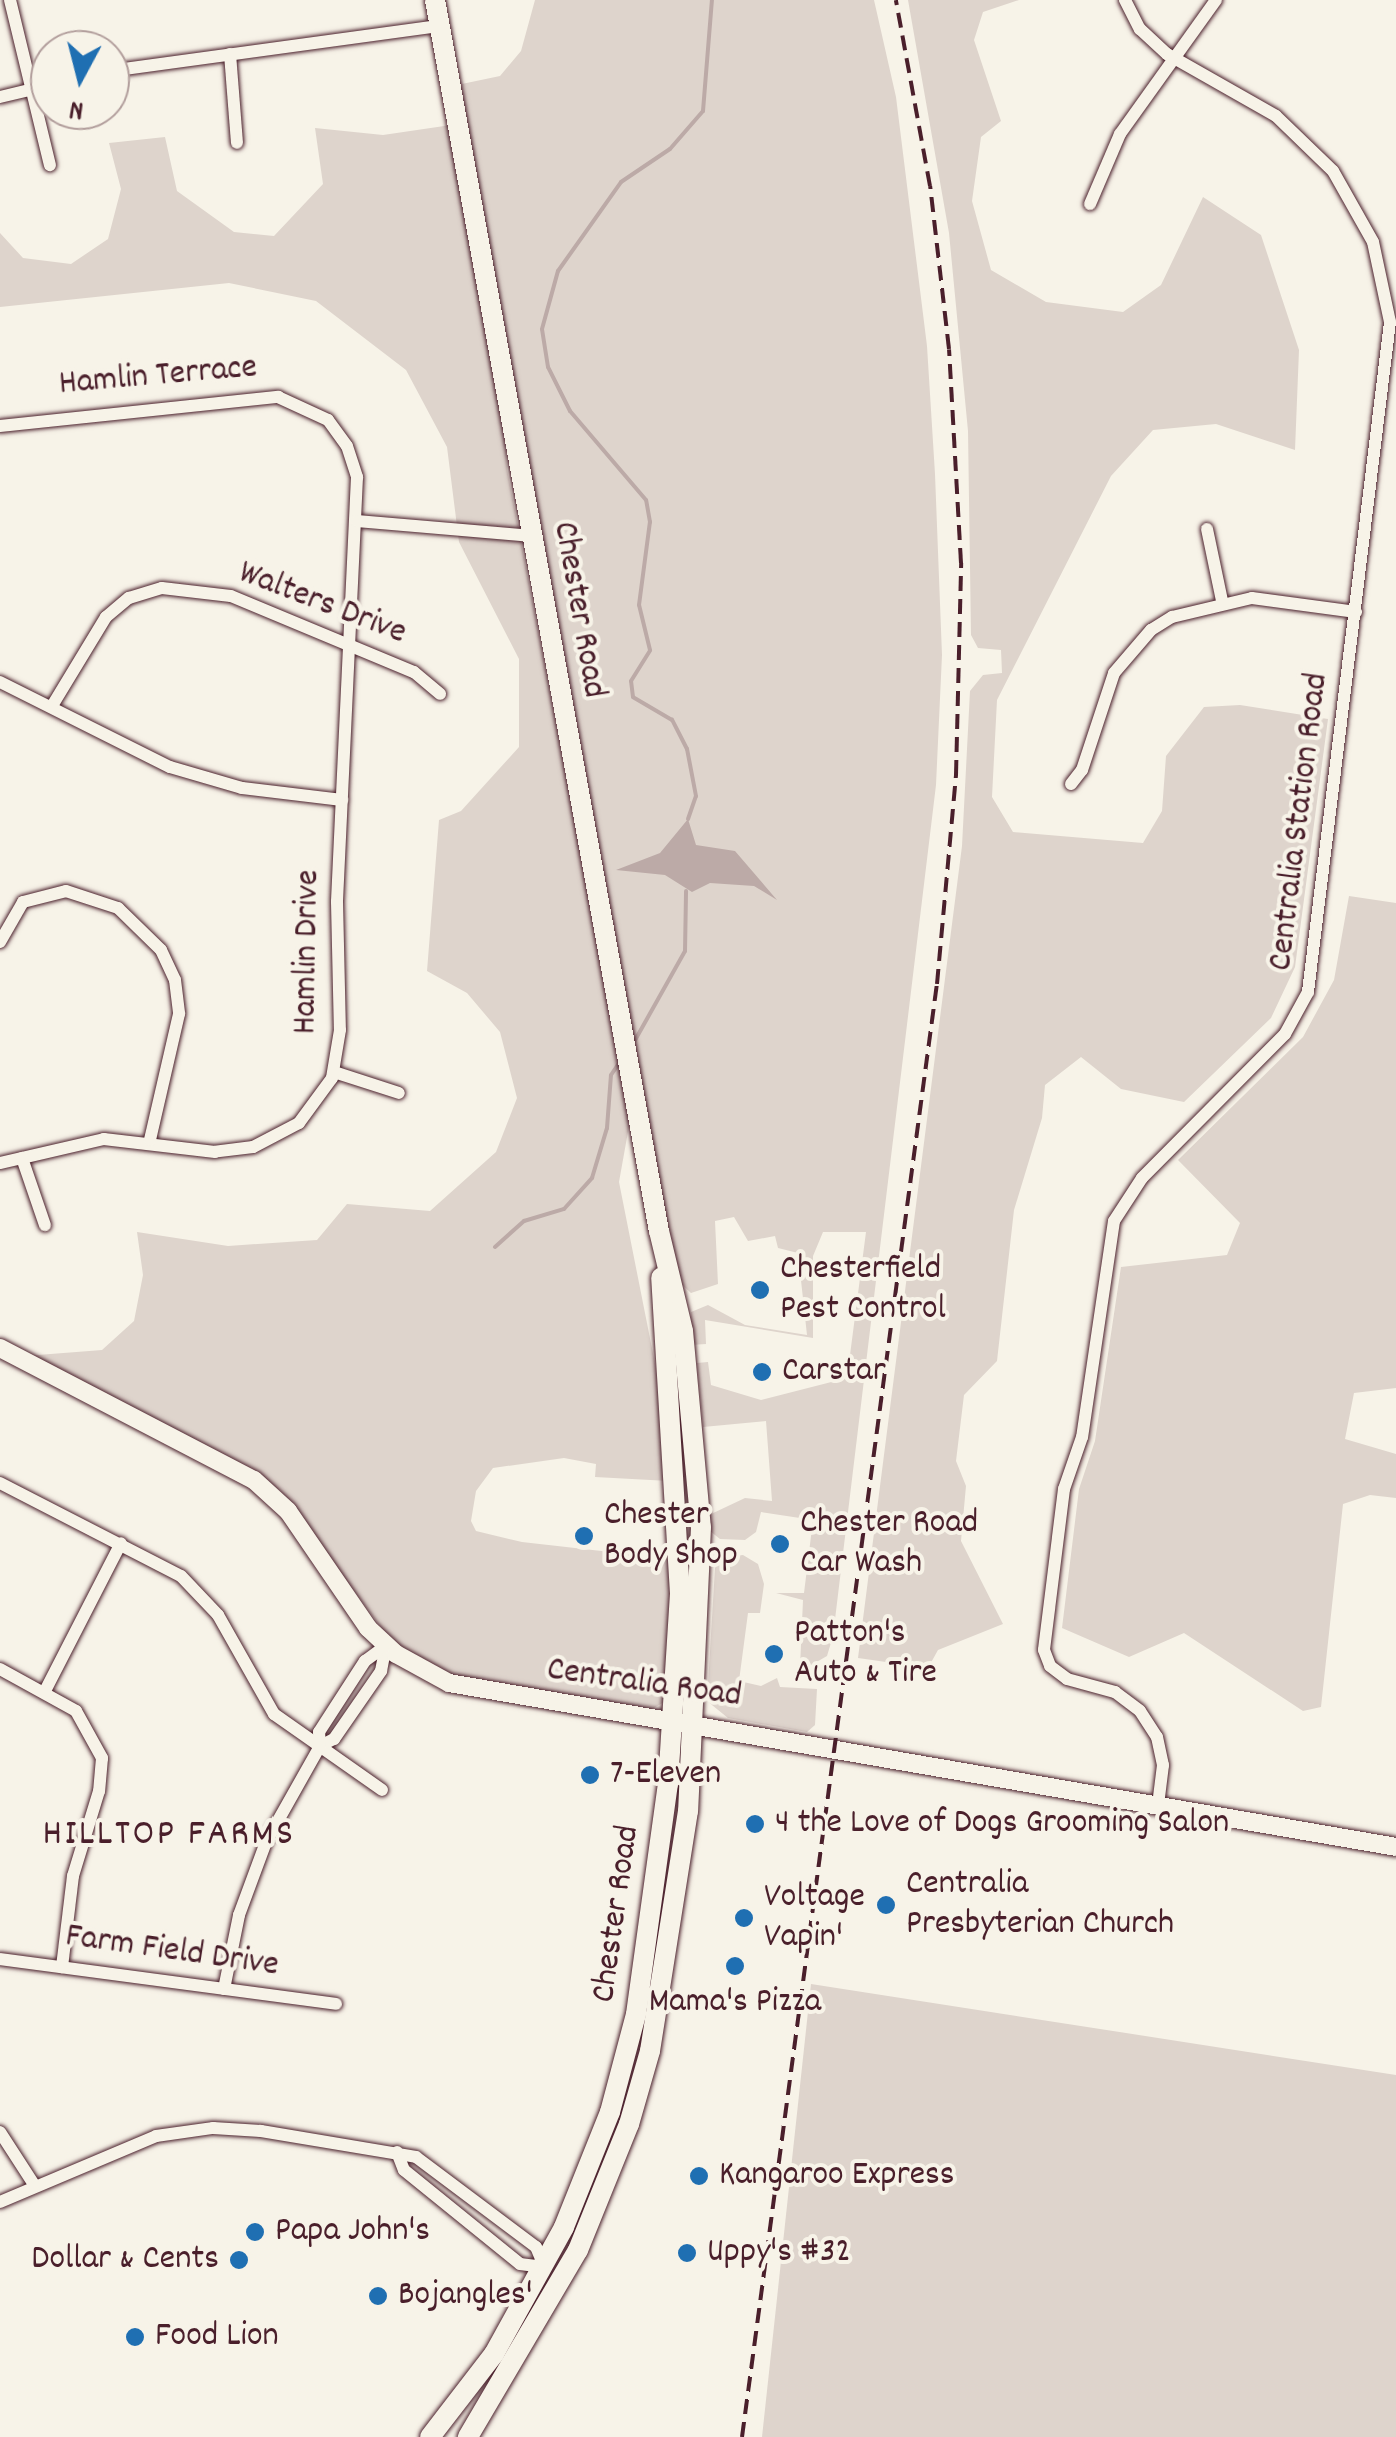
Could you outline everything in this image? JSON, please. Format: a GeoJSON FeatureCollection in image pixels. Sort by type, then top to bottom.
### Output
{"type":"FeatureCollection","features":[{"type":"Feature","properties":{"kind":"main road","name":"Chester Road"},"geometry":{"type":"LineString","coordinates":[[435,0],[659,1231],[683,1331],[697,1434],[702,1592],[696,1724],[652,2038],[629,2124],[564,2280],[468,2437]]}},
{"type":"Feature","properties":{"kind":"main road","name":"Chester Road"},"geometry":{"type":"LineString","coordinates":[[430,2437],[494,2354],[544,2266],[596,2150],[636,2014],[674,1722],[679,1526],[659,1231]]}},
{"type":"Feature","properties":{"kind":"street"},"geometry":{"type":"LineString","coordinates":[[10,0],[30,82]]}},
{"type":"Feature","properties":{"kind":"street","name":"Centralia Station Road"},"geometry":{"type":"LineString","coordinates":[[1124,0],[1140,29],[1176,62],[1309,142],[1353,198],[1383,270],[1390,348],[1308,992],[1285,1034],[1142,1178],[1114,1221],[1082,1437],[1064,1489],[1044,1650],[1050,1666],[1067,1679],[1114,1692],[1140,1711],[1157,1737],[1164,1765],[1158,1805]]}},
{"type":"Feature","properties":{"kind":"street"},"geometry":{"type":"LineString","coordinates":[[1090,204],[1120,134],[1176,62],[1216,0]]}},
{"type":"Feature","properties":{"kind":"street"},"geometry":{"type":"LineString","coordinates":[[130,68],[440,26]]}},
{"type":"Feature","properties":{"kind":"street"},"geometry":{"type":"LineString","coordinates":[[230,54],[237,143]]}},
{"type":"Feature","properties":{"kind":"street"},"geometry":{"type":"LineString","coordinates":[[0,96],[30,90]]}},
{"type":"Feature","properties":{"kind":"street"},"geometry":{"type":"LineString","coordinates":[[42,130],[50,165]]}},
{"type":"Feature","properties":{"kind":"street","name":"Hamlin Terrace"},"geometry":{"type":"LineString","coordinates":[[0,426],[234,398],[290,398],[328,420],[348,446],[356,477],[356,520]]}},
{"type":"Feature","properties":{"kind":"street"},"geometry":{"type":"LineString","coordinates":[[356,520],[532,536]]}},
{"type":"Feature","properties":{"kind":"street","name":"Hamlin Drive"},"geometry":{"type":"LineString","coordinates":[[0,1163],[104,1139],[150,1140],[215,1152],[268,1142],[312,1110],[334,1072],[342,1002],[342,800],[356,520]]}},
{"type":"Feature","properties":{"kind":"street"},"geometry":{"type":"LineString","coordinates":[[1208,528],[1222,600]]}},
{"type":"Feature","properties":{"kind":"street","name":"Walters Drive"},"geometry":{"type":"LineString","coordinates":[[52,706],[106,617],[130,598],[162,588],[231,596],[350,642],[414,672],[440,694]]}},
{"type":"Feature","properties":{"kind":"street"},"geometry":{"type":"LineString","coordinates":[[1071,784],[1089,752],[1104,693],[1133,648],[1172,617],[1222,600],[1356,612]]}},
{"type":"Feature","properties":{"kind":"street"},"geometry":{"type":"LineString","coordinates":[[0,682],[170,768],[242,788],[342,800]]}},
{"type":"Feature","properties":{"kind":"street"},"geometry":{"type":"LineString","coordinates":[[0,942],[14,910],[47,891],[105,902],[155,942],[175,980],[178,1014],[150,1140]]}},
{"type":"Feature","properties":{"kind":"street"},"geometry":{"type":"LineString","coordinates":[[334,1072],[399,1093]]}},
{"type":"Feature","properties":{"kind":"street"},"geometry":{"type":"LineString","coordinates":[[22,1158],[44,1224]]}},
{"type":"Feature","properties":{"kind":"street","name":"Centralia Road"},"geometry":{"type":"LineString","coordinates":[[0,1348],[254,1480],[288,1511],[350,1606],[386,1646],[432,1676],[472,1690],[696,1724],[1396,1847]]}},
{"type":"Feature","properties":{"kind":"street"},"geometry":{"type":"LineString","coordinates":[[0,1483],[160,1562],[200,1594],[274,1714],[382,1790]]}},
{"type":"Feature","properties":{"kind":"street"},"geometry":{"type":"LineString","coordinates":[[45,1692],[120,1543]]}},
{"type":"Feature","properties":{"kind":"street"},"geometry":{"type":"LineString","coordinates":[[224,1988],[250,1881],[320,1746],[319,1732],[364,1661],[386,1646]]}},
{"type":"Feature","properties":{"kind":"street"},"geometry":{"type":"LineString","coordinates":[[0,1669],[45,1692],[87,1723],[102,1758],[99,1791],[73,1876],[62,1967]]}},
{"type":"Feature","properties":{"kind":"street","name":"Farm Field Drive"},"geometry":{"type":"LineString","coordinates":[[0,1959],[336,2004]]}},
{"type":"Feature","properties":{"kind":"street"},"geometry":{"type":"LineString","coordinates":[[0,2202],[186,2130],[260,2130],[416,2158],[522,2236],[544,2266],[564,2280]]}},
{"type":"Feature","properties":{"kind":"street"},"geometry":{"type":"LineString","coordinates":[[0,2132],[35,2186]]}},
{"type":"Feature","properties":{"kind":"street"},"geometry":{"type":"LineString","coordinates":[[397,2152],[404,2170],[520,2264],[544,2266]]}},
{"type":"Feature","properties":{"kind":"shaded area"},"geometry":{"type":"Polygon","coordinates":[[[535,0],[874,0],[896,97],[927,346],[935,474],[942,655],[936,785],[833,1636],[827,1656],[806,1668],[800,1667],[803,1600],[776,1593],[804,1593],[813,1520],[761,1512],[756,1532],[745,1540],[720,1539],[710,1531],[709,1515],[745,1498],[772,1501],[766,1421],[703,1427],[697,1363],[708,1362],[711,1385],[761,1400],[847,1378],[866,1232],[823,1232],[813,1256],[813,1338],[705,1320],[706,1344],[690,1345],[691,1312],[708,1305],[745,1325],[807,1335],[798,1253],[778,1248],[775,1236],[748,1241],[734,1217],[715,1221],[718,1284],[691,1293],[678,1281],[457,85],[500,76],[521,51],[535,0]]]}},
{"type":"Feature","properties":{"kind":"shaded area"},"geometry":{"type":"Polygon","coordinates":[[[908,0],[1019,0],[983,12],[974,40],[1001,121],[981,137],[972,201],[991,270],[1046,302],[1123,312],[1161,285],[1203,197],[1261,235],[1299,350],[1295,450],[1216,424],[1153,430],[1111,476],[997,700],[992,797],[1013,832],[1143,843],[1162,811],[1166,756],[1204,707],[1240,705],[1328,719],[1295,967],[1271,1018],[1184,1102],[1121,1089],[1081,1057],[1045,1085],[1042,1118],[1014,1210],[997,1361],[964,1395],[956,1461],[966,1486],[961,1541],[1003,1624],[938,1650],[928,1668],[858,1658],[962,846],[970,691],[983,675],[1002,673],[1001,650],[978,648],[971,635],[968,431],[949,233],[908,0]]]}},
{"type":"Feature","properties":{"kind":"shaded area"},"geometry":{"type":"Polygon","coordinates":[[[451,125],[504,419],[507,469],[631,1115],[619,1182],[667,1424],[669,1481],[595,1477],[596,1464],[564,1458],[493,1468],[476,1491],[471,1521],[476,1531],[522,1542],[672,1559],[666,1701],[647,1712],[475,1686],[397,1649],[280,1490],[25,1356],[102,1350],[134,1321],[143,1275],[137,1232],[228,1246],[317,1240],[347,1204],[430,1211],[496,1152],[517,1098],[500,1032],[467,993],[427,971],[439,820],[461,811],[519,747],[519,659],[459,542],[447,447],[406,370],[316,301],[229,283],[0,307],[0,233],[23,258],[71,264],[108,239],[121,189],[109,143],[165,137],[177,191],[234,232],[274,236],[323,184],[315,128],[383,135],[451,125]]]}},
{"type":"Feature","properties":{"kind":"shaded area"},"geometry":{"type":"Polygon","coordinates":[[[688,819],[696,845],[735,851],[777,900],[754,886],[710,883],[692,892],[665,875],[616,870],[660,853],[688,819]]]}},
{"type":"Feature","properties":{"kind":"shaded area"},"geometry":{"type":"Polygon","coordinates":[[[1349,896],[1396,903],[1396,1388],[1354,1393],[1345,1439],[1396,1454],[1396,1498],[1370,1495],[1343,1504],[1321,1707],[1303,1711],[1184,1633],[1129,1657],[1062,1628],[1079,1489],[1095,1441],[1121,1267],[1227,1255],[1240,1223],[1178,1160],[1303,1037],[1334,980],[1349,896]]]}},
{"type":"Feature","properties":{"kind":"shaded area"},"geometry":{"type":"Polygon","coordinates":[[[743,1555],[758,1564],[764,1584],[760,1613],[748,1613],[739,1681],[761,1686],[777,1678],[780,1687],[817,1689],[815,1725],[807,1732],[728,1718],[707,1701],[715,1568],[723,1557],[743,1555]]]}},
{"type":"Feature","properties":{"kind":"shaded area"},"geometry":{"type":"Polygon","coordinates":[[[811,1984],[1396,2075],[1396,2437],[762,2437],[811,1984]]]}},
{"type":"Feature","properties":{"kind":"waterway"},"geometry":{"type":"LineString","coordinates":[[688,819],[696,796],[687,749],[672,720],[633,697],[631,681],[650,650],[639,605],[650,522],[646,500],[570,411],[548,367],[542,329],[558,271],[621,182],[670,149],[703,111],[712,0]]}},
{"type":"Feature","properties":{"kind":"waterway"},"geometry":{"type":"LineString","coordinates":[[634,1042],[685,951],[686,891]]}},
{"type":"Feature","properties":{"kind":"waterway"},"geometry":{"type":"LineString","coordinates":[[495,1247],[524,1221],[564,1209],[592,1178],[607,1128],[611,1075],[619,1063]]}},
{"type":"Feature","properties":{"kind":"railway"},"geometry":{"type":"LineString","coordinates":[[742,2437],[937,984],[956,775],[961,563],[949,349],[930,186],[896,0]]}},
{"type":"Feature","properties":{"kind":"place","name":"Chesterfield Pest Control"},"geometry":{"type":"Point","coordinates":[760,1290]}},
{"type":"Feature","properties":{"kind":"place","name":"Carstar"},"geometry":{"type":"Point","coordinates":[762,1372]}},
{"type":"Feature","properties":{"kind":"place","name":"Chester Body Shop"},"geometry":{"type":"Point","coordinates":[584,1536]}},
{"type":"Feature","properties":{"kind":"place","name":"Chester Road Car Wash"},"geometry":{"type":"Point","coordinates":[780,1544]}},
{"type":"Feature","properties":{"kind":"place","name":"Patton's Auto & Tire"},"geometry":{"type":"Point","coordinates":[774,1654]}},
{"type":"Feature","properties":{"kind":"place","name":"7-Eleven"},"geometry":{"type":"Point","coordinates":[590,1775]}},
{"type":"Feature","properties":{"kind":"place","name":"4 the Love of Dogs Grooming Salon"},"geometry":{"type":"Point","coordinates":[755,1824]}},
{"type":"Feature","properties":{"kind":"place","name":"Centralia Presbyterian Church"},"geometry":{"type":"Point","coordinates":[886,1905]}},
{"type":"Feature","properties":{"kind":"place","name":"Voltage Vapin'"},"geometry":{"type":"Point","coordinates":[744,1918]}},
{"type":"Feature","properties":{"kind":"place","name":"Mama's Pizza"},"geometry":{"type":"Point","coordinates":[735,1966]}},
{"type":"Feature","properties":{"kind":"place","name":"Kangaroo Express"},"geometry":{"type":"Point","coordinates":[699,2176]}},
{"type":"Feature","properties":{"kind":"place","name":"Papa John's"},"geometry":{"type":"Point","coordinates":[255,2232]}},
{"type":"Feature","properties":{"kind":"place","name":"Uppy's #32"},"geometry":{"type":"Point","coordinates":[687,2253]}},
{"type":"Feature","properties":{"kind":"place","name":"Dollar & Cents"},"geometry":{"type":"Point","coordinates":[239,2260]}},
{"type":"Feature","properties":{"kind":"place","name":"Bojangles'"},"geometry":{"type":"Point","coordinates":[378,2296]}},
{"type":"Feature","properties":{"kind":"place","name":"Food Lion"},"geometry":{"type":"Point","coordinates":[135,2337]}},
{"type":"Feature","properties":{"kind":"district","name":"HILLTOP FARMS"},"geometry":{"type":"Point","coordinates":[169,1836]}}]}
